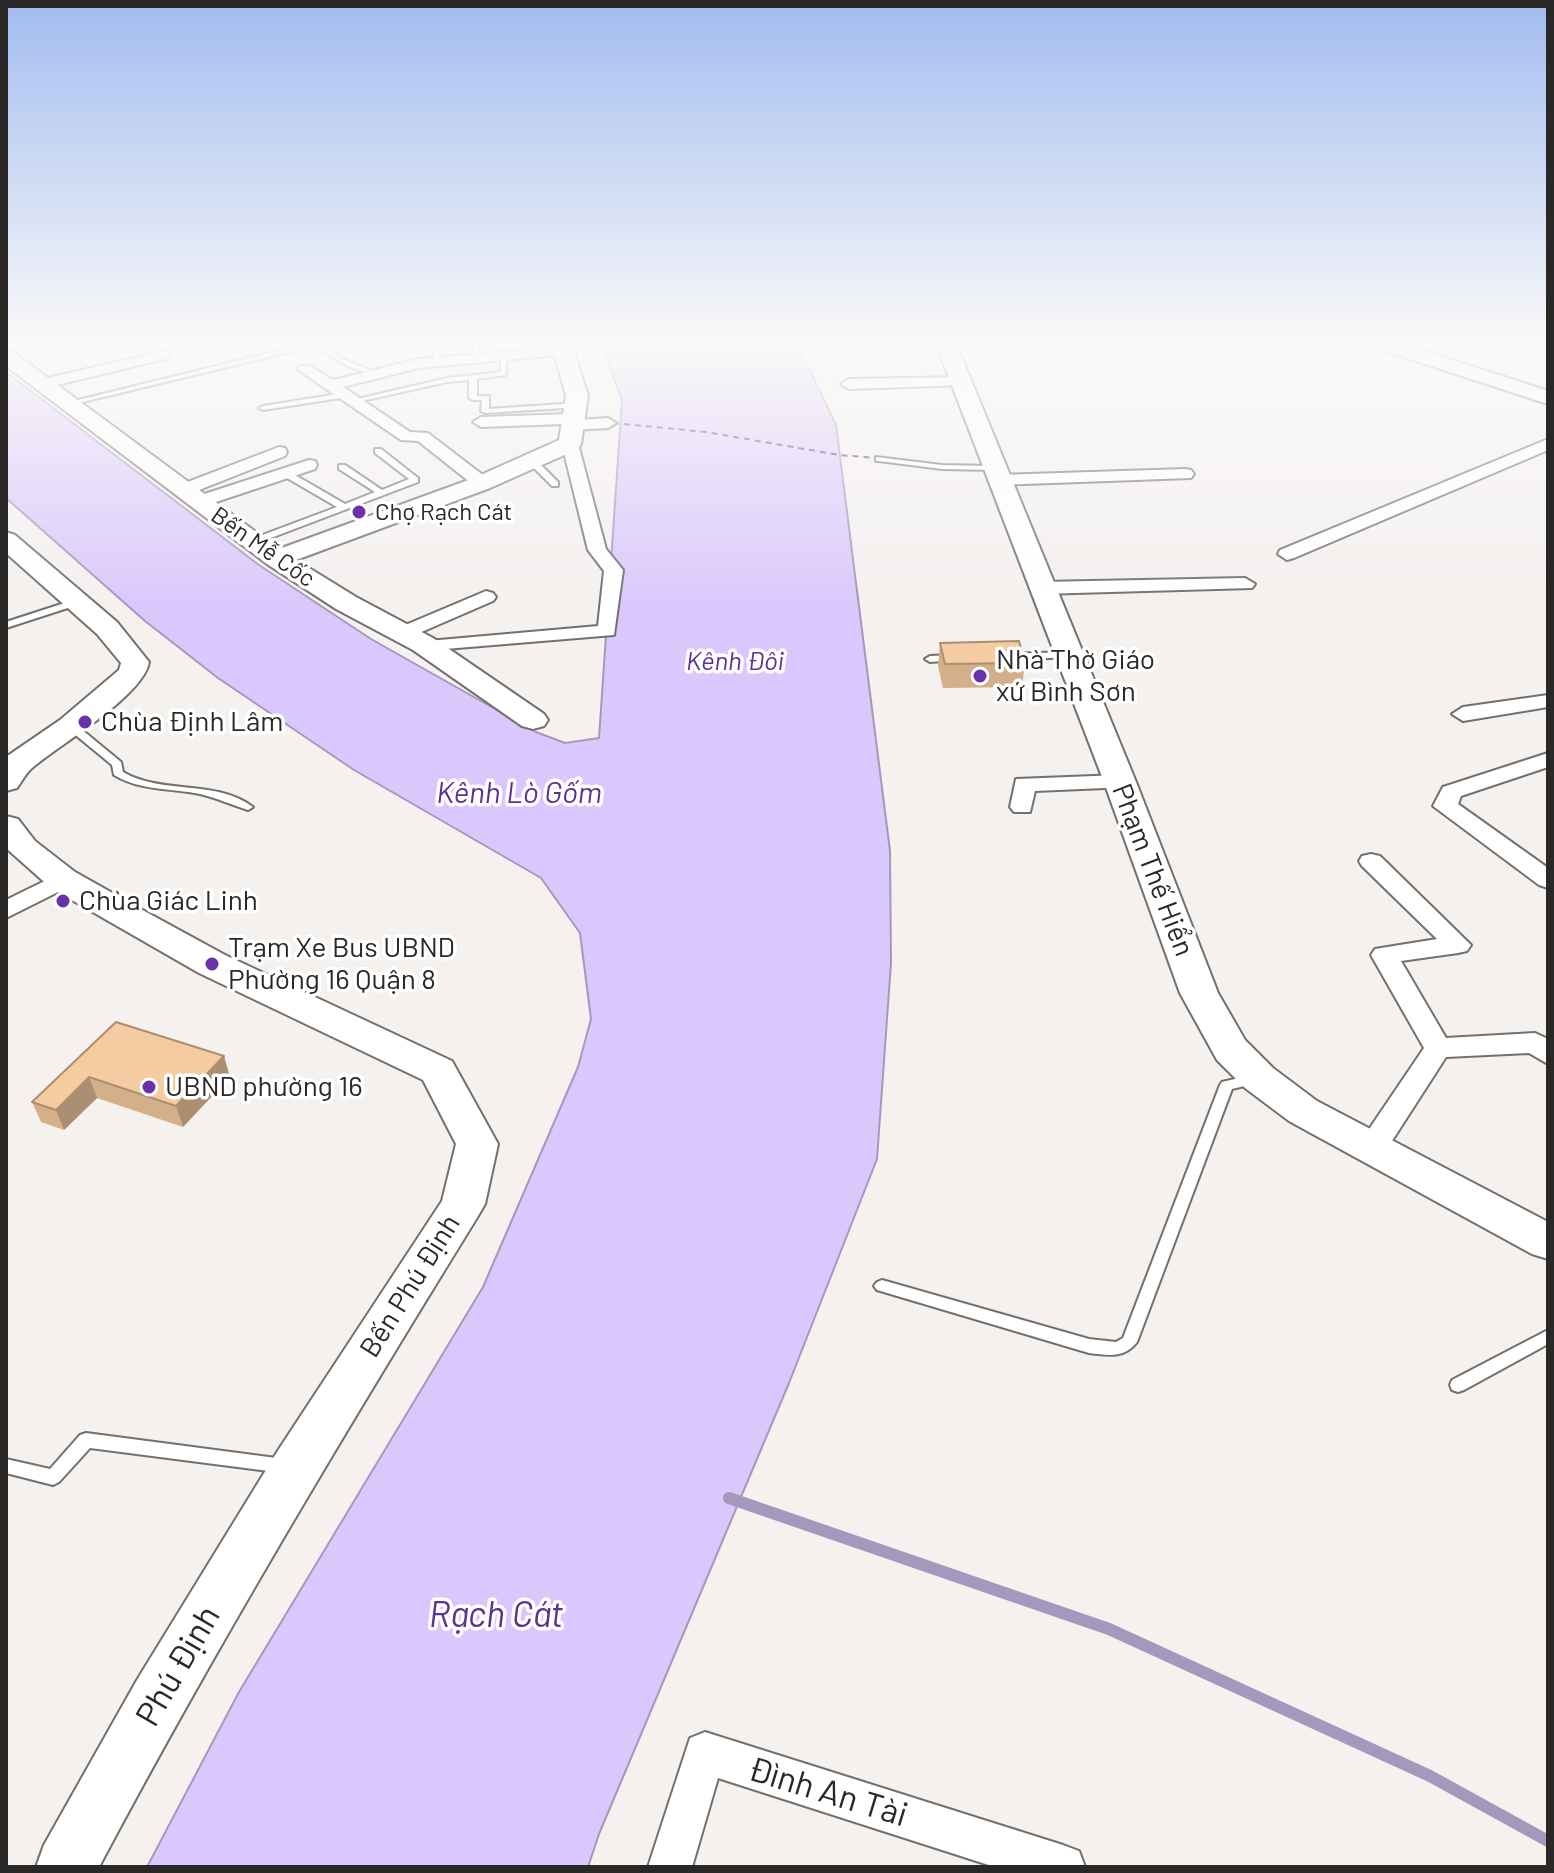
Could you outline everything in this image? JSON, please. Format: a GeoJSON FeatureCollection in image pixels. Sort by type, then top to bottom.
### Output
{"type":"FeatureCollection","features":[{"type":"Feature","properties":{"kind":"street","name":"Bến Mễ Cốc"},"geometry":{"type":"LineString","coordinates":[[103,428],[276,559],[346,603],[428,647],[533,720]]}},
{"type":"Feature","properties":{"kind":"street"},"geometry":{"type":"LineString","coordinates":[[394,428],[407,437],[422,436],[482,483]]}},
{"type":"Feature","properties":{"kind":"street"},"geometry":{"type":"LineString","coordinates":[[276,559],[482,483],[532,461],[566,428]]}},
{"type":"Feature","properties":{"kind":"street"},"geometry":{"type":"LineString","coordinates":[[428,647],[607,631],[614,570],[597,550],[573,428]]}},
{"type":"Feature","properties":{"kind":"street","name":"Phạm Thế Hiển"},"geometry":{"type":"LineString","coordinates":[[979,428],[1212,1020],[1231,1050],[1259,1078],[1303,1111],[1370,1150],[1548,1242]]}},
{"type":"Feature","properties":{"kind":"street"},"geometry":{"type":"LineString","coordinates":[[1287,554],[1548,444]]}},
{"type":"Feature","properties":{"kind":"street"},"geometry":{"type":"LineString","coordinates":[[190,496],[279,452]]}},
{"type":"Feature","properties":{"kind":"street"},"geometry":{"type":"LineString","coordinates":[[190,496],[309,465]]}},
{"type":"Feature","properties":{"kind":"street"},"geometry":{"type":"LineString","coordinates":[[995,474],[1185,474]]}},
{"type":"Feature","properties":{"kind":"street"},"geometry":{"type":"LineString","coordinates":[[6,540],[107,628],[135,662],[133,673],[71,726],[17,764],[7,777]]}},
{"type":"Feature","properties":{"kind":"street"},"geometry":{"type":"LineString","coordinates":[[1040,588],[1245,584]]}},
{"type":"Feature","properties":{"kind":"street"},"geometry":{"type":"LineString","coordinates":[[403,633],[486,597]]}},
{"type":"Feature","properties":{"kind":"street"},"geometry":{"type":"LineString","coordinates":[[1463,714],[1548,701]]}},
{"type":"Feature","properties":{"kind":"street"},"geometry":{"type":"LineString","coordinates":[[1548,760],[1451,792],[1445,806],[1548,880]]}},
{"type":"Feature","properties":{"kind":"street"},"geometry":{"type":"LineString","coordinates":[[1022,807],[1024,784],[1120,782]]}},
{"type":"Feature","properties":{"kind":"street","name":"Bến Phú Định"},"geometry":{"type":"LineString","coordinates":[[6,826],[23,848],[63,880],[212,964],[438,1071],[477,1144],[463,1204],[295,1468]]}},
{"type":"Feature","properties":{"kind":"street"},"geometry":{"type":"LineString","coordinates":[[1371,861],[1458,945],[1384,955],[1438,1048]]}},
{"type":"Feature","properties":{"kind":"street"},"geometry":{"type":"LineString","coordinates":[[6,910],[63,880]]}},
{"type":"Feature","properties":{"kind":"street"},"geometry":{"type":"LineString","coordinates":[[1438,1048],[1535,1043],[1548,1054]]}},
{"type":"Feature","properties":{"kind":"street"},"geometry":{"type":"LineString","coordinates":[[1370,1150],[1438,1048]]}},
{"type":"Feature","properties":{"kind":"street","name":"Phú Định"},"geometry":{"type":"LineString","coordinates":[[66,1867],[157,1700],[295,1468]]}},
{"type":"Feature","properties":{"kind":"street","name":"Đình An Tài"},"geometry":{"type":"LineString","coordinates":[[670,1867],[705,1753],[1055,1865]]}},
{"type":"Feature","properties":{"kind":"lane"},"geometry":{"type":"LineString","coordinates":[[252,542],[415,480],[378,451]]}},
{"type":"Feature","properties":{"kind":"lane"},"geometry":{"type":"LineString","coordinates":[[879,459],[995,474]]}},
{"type":"Feature","properties":{"kind":"lane"},"geometry":{"type":"LineString","coordinates":[[532,461],[555,484]]}},
{"type":"Feature","properties":{"kind":"lane"},"geometry":{"type":"LineString","coordinates":[[342,467],[382,493]]}},
{"type":"Feature","properties":{"kind":"lane"},"geometry":{"type":"LineString","coordinates":[[285,473],[344,507]]}},
{"type":"Feature","properties":{"kind":"lane"},"geometry":{"type":"LineString","coordinates":[[6,625],[77,602]]}},
{"type":"Feature","properties":{"kind":"lane"},"geometry":{"type":"LineString","coordinates":[[988,657],[1068,655]]}},
{"type":"Feature","properties":{"kind":"lane"},"geometry":{"type":"LineString","coordinates":[[930,659],[959,658]]}},
{"type":"Feature","properties":{"kind":"lane"},"geometry":{"type":"LineString","coordinates":[[71,726],[117,764],[118,773],[122,776],[134,781],[204,791],[248,807]]}},
{"type":"Feature","properties":{"kind":"lane"},"geometry":{"type":"LineString","coordinates":[[882,1286],[1089,1346],[1118,1349],[1129,1342],[1227,1085],[1259,1078]]}},
{"type":"Feature","properties":{"kind":"lane"},"geometry":{"type":"LineString","coordinates":[[1458,1385],[1548,1336]]}},
{"type":"Feature","properties":{"kind":"lane"},"geometry":{"type":"LineString","coordinates":[[6,1466],[53,1477],[86,1440],[295,1468]]}},
{"type":"Feature","properties":{"kind":"water","name":"Rạch Cát"},"geometry":{"type":"Polygon","coordinates":[[[6,428],[80,428],[259,565],[371,639],[536,732],[565,743],[599,738],[620,428],[836,428],[890,851],[891,963],[877,1159],[789,1383],[599,1834],[588,1867],[147,1867],[239,1692],[483,1287],[578,1067],[591,1019],[580,933],[541,878],[354,770],[218,678],[145,621],[6,498],[6,428]]]}},
{"type":"Feature","properties":{"kind":"building"},"geometry":{"type":"Polygon","coordinates":[[[1019,641],[1025,663],[945,664],[940,643],[1019,641]]]}},
{"type":"Feature","properties":{"kind":"building"},"geometry":{"type":"Polygon","coordinates":[[[116,1022],[224,1056],[176,1106],[89,1077],[56,1110],[32,1102],[116,1022]]]}},
{"type":"Feature","properties":{"kind":"waterway"},"geometry":{"type":"LineString","coordinates":[[729,1498],[1109,1629],[1430,1776],[1548,1841]]}},
{"type":"Feature","properties":{"kind":"ferry route"},"geometry":{"type":"LineString","coordinates":[[669,428],[876,458]]}},
{"type":"Feature","properties":{"kind":"place","name":"Chợ Rạch Cát"},"geometry":{"type":"Point","coordinates":[359,512]}},
{"type":"Feature","properties":{"kind":"place","name":"Nhà Thờ Giáo xứ Bình Sơn"},"geometry":{"type":"Point","coordinates":[980,676]}},
{"type":"Feature","properties":{"kind":"place","name":"Chùa Định Lâm"},"geometry":{"type":"Point","coordinates":[85,722]}},
{"type":"Feature","properties":{"kind":"place","name":"Chùa Giác Linh"},"geometry":{"type":"Point","coordinates":[63,901]}},
{"type":"Feature","properties":{"kind":"place","name":"Trạm Xe Bus UBND Phường 16 Quận 8"},"geometry":{"type":"Point","coordinates":[212,964]}},
{"type":"Feature","properties":{"kind":"place","name":"UBND phường 16"},"geometry":{"type":"Point","coordinates":[149,1087]}},
{"type":"Feature","properties":{"kind":"water label","name":"Kênh Đôi"},"geometry":{"type":"Point","coordinates":[735,661]}},
{"type":"Feature","properties":{"kind":"water label","name":"Kênh Lò Gốm"},"geometry":{"type":"Point","coordinates":[519,793]}}]}
